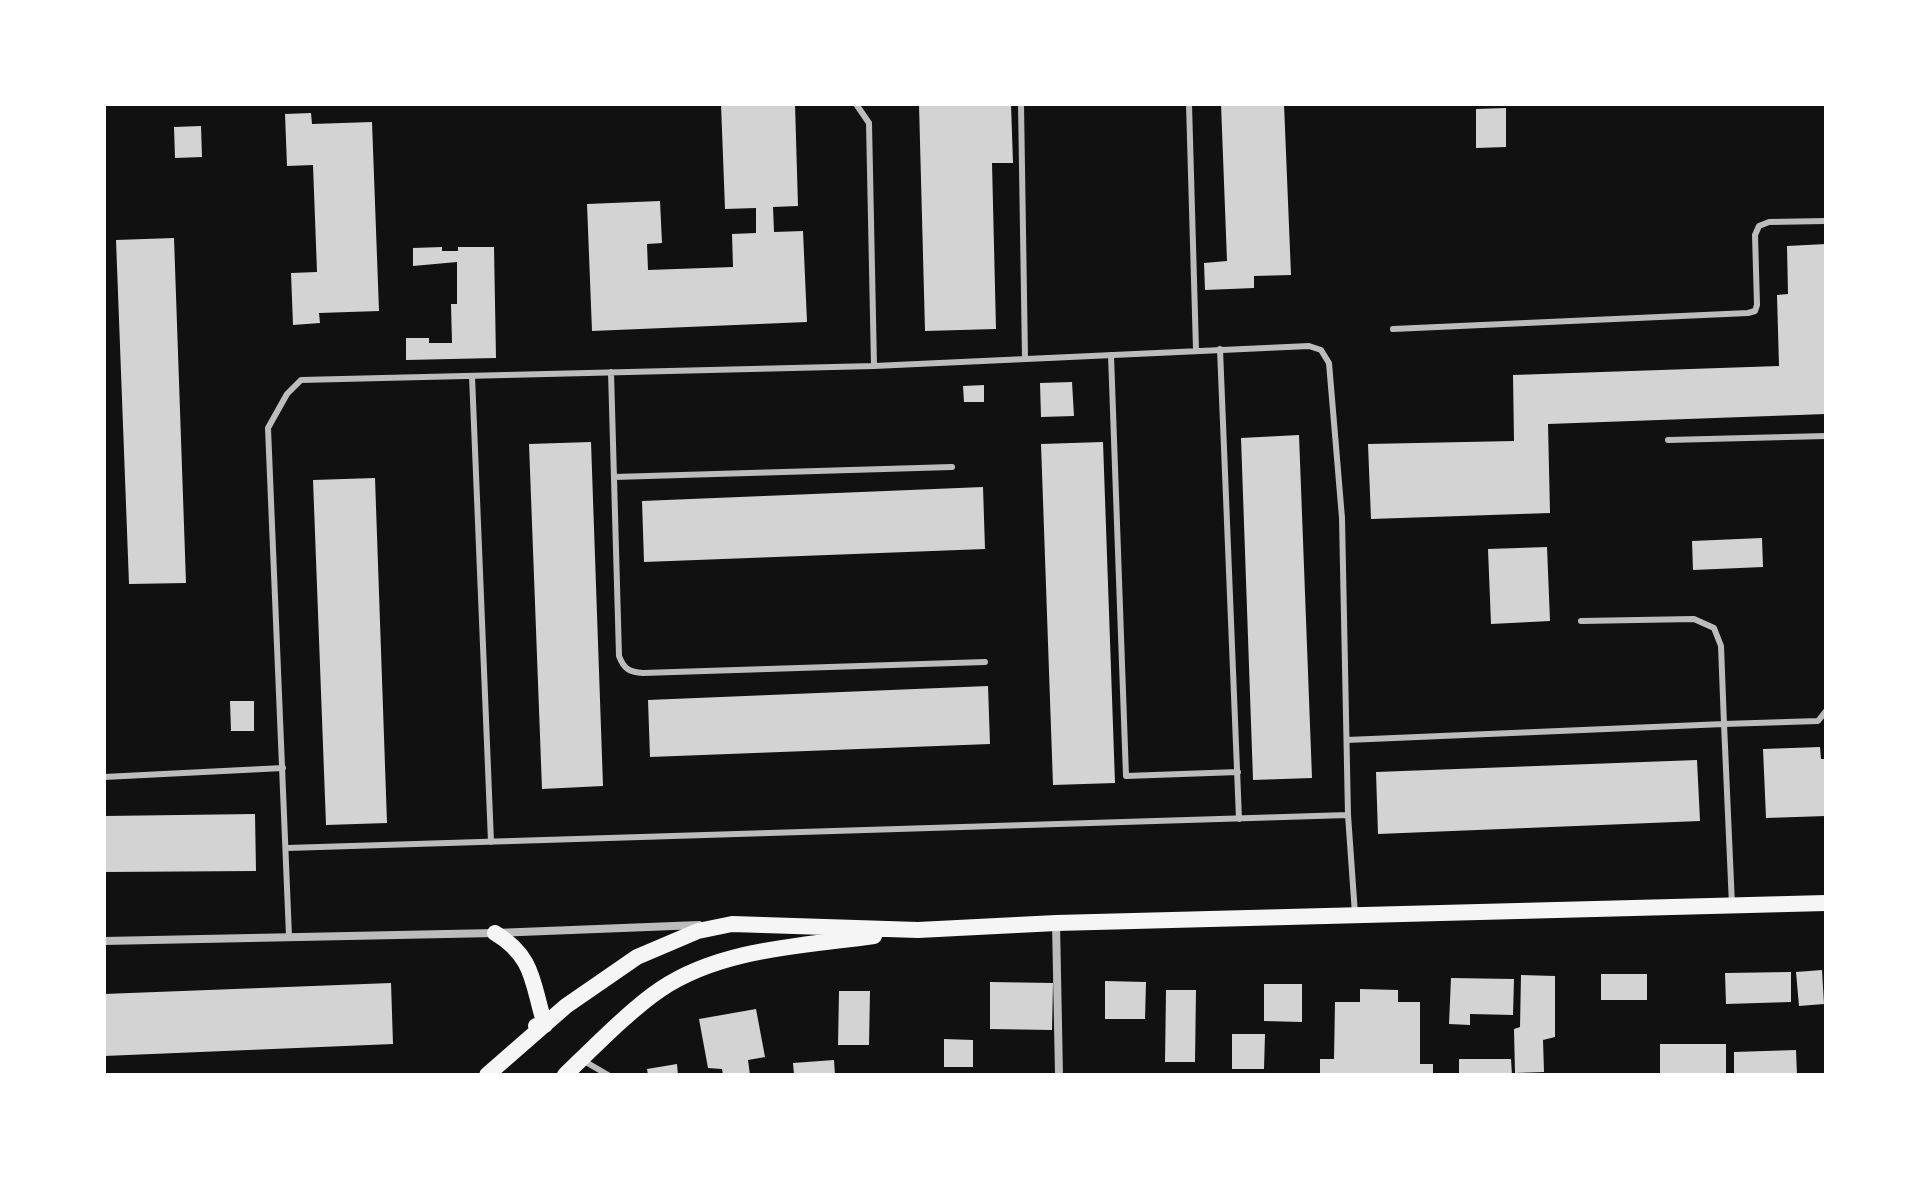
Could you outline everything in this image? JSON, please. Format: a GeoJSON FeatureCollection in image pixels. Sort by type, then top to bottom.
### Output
{"type":"FeatureCollection","features":[{"type":"Feature","properties":{"kind":"main road"},"geometry":{"type":"LineString","coordinates":[[487,1075],[590,989],[637,957],[698,931],[732,924],[918,930],[1056,923],[1826,903]]}},
{"type":"Feature","properties":{"kind":"main road"},"geometry":{"type":"LineString","coordinates":[[565,1075],[660,989],[696,970],[729,959],[784,949],[918,930]]}},
{"type":"Feature","properties":{"kind":"main road"},"geometry":{"type":"LineString","coordinates":[[495,933],[524,956],[545,1025]]}},
{"type":"Feature","properties":{"kind":"street"},"geometry":{"type":"LineString","coordinates":[[1056,923],[1059,1075]]}},
{"type":"Feature","properties":{"kind":"street"},"geometry":{"type":"LineString","coordinates":[[104,941],[495,933],[732,924]]}},
{"type":"Feature","properties":{"kind":"lane"},"geometry":{"type":"LineString","coordinates":[[856,104],[869,123],[874,366]]}},
{"type":"Feature","properties":{"kind":"lane"},"geometry":{"type":"LineString","coordinates":[[1021,104],[1025,359]]}},
{"type":"Feature","properties":{"kind":"lane"},"geometry":{"type":"LineString","coordinates":[[1189,104],[1196,350]]}},
{"type":"Feature","properties":{"kind":"lane"},"geometry":{"type":"LineString","coordinates":[[1393,329],[1748,313],[1755,311],[1757,305],[1755,235],[1759,226],[1769,222],[1826,221]]}},
{"type":"Feature","properties":{"kind":"lane"},"geometry":{"type":"LineString","coordinates":[[289,936],[268,428],[276,412],[301,380],[874,366],[1309,346],[1321,350],[1329,363],[1342,518],[1348,815],[1355,917]]}},
{"type":"Feature","properties":{"kind":"lane"},"geometry":{"type":"LineString","coordinates":[[1220,349],[1239,819]]}},
{"type":"Feature","properties":{"kind":"lane"},"geometry":{"type":"LineString","coordinates":[[1111,355],[1126,776],[1238,772]]}},
{"type":"Feature","properties":{"kind":"lane"},"geometry":{"type":"LineString","coordinates":[[611,372],[619,656],[623,667],[631,672],[985,662]]}},
{"type":"Feature","properties":{"kind":"lane"},"geometry":{"type":"LineString","coordinates":[[472,376],[491,842]]}},
{"type":"Feature","properties":{"kind":"lane"},"geometry":{"type":"LineString","coordinates":[[1668,440],[1826,436]]}},
{"type":"Feature","properties":{"kind":"lane"},"geometry":{"type":"LineString","coordinates":[[614,477],[952,467]]}},
{"type":"Feature","properties":{"kind":"lane"},"geometry":{"type":"LineString","coordinates":[[1581,621],[1694,619],[1714,628],[1721,646],[1732,906]]}},
{"type":"Feature","properties":{"kind":"lane"},"geometry":{"type":"LineString","coordinates":[[1347,740],[1818,721],[1826,711]]}},
{"type":"Feature","properties":{"kind":"lane"},"geometry":{"type":"LineString","coordinates":[[104,777],[283,768]]}},
{"type":"Feature","properties":{"kind":"lane"},"geometry":{"type":"LineString","coordinates":[[287,848],[1348,815]]}},
{"type":"Feature","properties":{"kind":"lane"},"geometry":{"type":"LineString","coordinates":[[581,1059],[608,1075]]}},
{"type":"Feature","properties":{"kind":"building"},"geometry":{"type":"Polygon","coordinates":[[[721,104],[795,104],[798,206],[773,207],[774,232],[803,231],[807,322],[592,331],[587,204],[660,201],[662,243],[647,244],[648,270],[733,267],[732,234],[756,233],[756,208],[725,209],[721,104]]]}},
{"type":"Feature","properties":{"kind":"building"},"geometry":{"type":"Polygon","coordinates":[[[919,104],[1011,104],[1013,163],[992,163],[996,329],[925,331],[919,104]]]}},
{"type":"Feature","properties":{"kind":"building"},"geometry":{"type":"Polygon","coordinates":[[[1221,104],[1284,104],[1291,275],[1254,276],[1254,288],[1205,290],[1204,263],[1227,261],[1221,104]]]}},
{"type":"Feature","properties":{"kind":"building"},"geometry":{"type":"Polygon","coordinates":[[[1506,108],[1506,147],[1476,148],[1476,109],[1506,108]]]}},
{"type":"Feature","properties":{"kind":"building"},"geometry":{"type":"Polygon","coordinates":[[[311,113],[312,124],[372,122],[379,311],[319,313],[320,323],[293,325],[291,273],[317,272],[313,165],[287,166],[285,114],[311,113]]]}},
{"type":"Feature","properties":{"kind":"building"},"geometry":{"type":"Polygon","coordinates":[[[201,126],[202,157],[175,158],[174,127],[201,126]]]}},
{"type":"Feature","properties":{"kind":"building"},"geometry":{"type":"Polygon","coordinates":[[[174,238],[186,583],[129,584],[116,240],[174,238]]]}},
{"type":"Feature","properties":{"kind":"building"},"geometry":{"type":"Polygon","coordinates":[[[1826,244],[1826,414],[1548,424],[1550,513],[1371,519],[1368,444],[1514,441],[1513,375],[1779,366],[1777,295],[1788,294],[1787,246],[1826,244]]]}},
{"type":"Feature","properties":{"kind":"building"},"geometry":{"type":"Polygon","coordinates":[[[442,247],[442,251],[458,251],[458,247],[494,247],[496,358],[406,360],[406,338],[429,338],[429,343],[452,343],[451,304],[457,304],[457,262],[413,266],[413,248],[442,247]]]}},
{"type":"Feature","properties":{"kind":"building"},"geometry":{"type":"Polygon","coordinates":[[[1072,382],[1074,416],[1041,417],[1040,383],[1072,382]]]}},
{"type":"Feature","properties":{"kind":"building"},"geometry":{"type":"Polygon","coordinates":[[[984,385],[984,402],[964,402],[963,386],[984,385]]]}},
{"type":"Feature","properties":{"kind":"building"},"geometry":{"type":"Polygon","coordinates":[[[1299,435],[1312,778],[1253,780],[1241,438],[1299,435]]]}},
{"type":"Feature","properties":{"kind":"building"},"geometry":{"type":"Polygon","coordinates":[[[591,442],[603,786],[542,789],[529,444],[591,442]]]}},
{"type":"Feature","properties":{"kind":"building"},"geometry":{"type":"Polygon","coordinates":[[[1103,442],[1115,783],[1053,785],[1041,444],[1103,442]]]}},
{"type":"Feature","properties":{"kind":"building"},"geometry":{"type":"Polygon","coordinates":[[[375,478],[387,823],[326,825],[313,480],[375,478]]]}},
{"type":"Feature","properties":{"kind":"building"},"geometry":{"type":"Polygon","coordinates":[[[983,487],[985,549],[644,562],[642,501],[983,487]]]}},
{"type":"Feature","properties":{"kind":"building"},"geometry":{"type":"Polygon","coordinates":[[[1762,538],[1763,567],[1693,570],[1692,541],[1762,538]]]}},
{"type":"Feature","properties":{"kind":"building"},"geometry":{"type":"Polygon","coordinates":[[[1547,547],[1550,621],[1491,624],[1488,549],[1547,547]]]}},
{"type":"Feature","properties":{"kind":"building"},"geometry":{"type":"Polygon","coordinates":[[[988,686],[990,744],[650,757],[648,700],[988,686]]]}},
{"type":"Feature","properties":{"kind":"building"},"geometry":{"type":"Polygon","coordinates":[[[230,701],[254,701],[254,731],[231,731],[230,701]]]}},
{"type":"Feature","properties":{"kind":"building"},"geometry":{"type":"Polygon","coordinates":[[[1820,747],[1821,759],[1826,759],[1826,816],[1766,818],[1763,749],[1820,747]]]}},
{"type":"Feature","properties":{"kind":"building"},"geometry":{"type":"Polygon","coordinates":[[[1697,760],[1700,821],[1378,834],[1376,772],[1697,760]]]}},
{"type":"Feature","properties":{"kind":"building"},"geometry":{"type":"Polygon","coordinates":[[[255,814],[256,871],[104,872],[104,816],[255,814]]]}},
{"type":"Feature","properties":{"kind":"building"},"geometry":{"type":"Polygon","coordinates":[[[1822,970],[1824,1004],[1799,1006],[1796,972],[1822,970]]]}},
{"type":"Feature","properties":{"kind":"building"},"geometry":{"type":"Polygon","coordinates":[[[1791,972],[1791,1002],[1726,1004],[1725,973],[1791,972]]]}},
{"type":"Feature","properties":{"kind":"building"},"geometry":{"type":"Polygon","coordinates":[[[1601,974],[1647,974],[1647,1000],[1601,1000],[1601,974]]]}},
{"type":"Feature","properties":{"kind":"building"},"geometry":{"type":"Polygon","coordinates":[[[1521,975],[1555,976],[1555,1037],[1543,1040],[1544,1072],[1515,1073],[1514,1029],[1520,1027],[1521,975]]]}},
{"type":"Feature","properties":{"kind":"building"},"geometry":{"type":"Polygon","coordinates":[[[1451,978],[1514,979],[1513,1015],[1470,1014],[1470,1025],[1449,1024],[1451,978]]]}},
{"type":"Feature","properties":{"kind":"building"},"geometry":{"type":"Polygon","coordinates":[[[1105,981],[1146,982],[1145,1019],[1105,1019],[1105,981]]]}},
{"type":"Feature","properties":{"kind":"building"},"geometry":{"type":"Polygon","coordinates":[[[990,982],[1053,983],[1052,1030],[990,1029],[990,982]]]}},
{"type":"Feature","properties":{"kind":"building"},"geometry":{"type":"Polygon","coordinates":[[[391,983],[393,1044],[104,1056],[104,994],[391,983]]]}},
{"type":"Feature","properties":{"kind":"building"},"geometry":{"type":"Polygon","coordinates":[[[1264,984],[1302,984],[1302,1022],[1264,1021],[1264,984]]]}},
{"type":"Feature","properties":{"kind":"building"},"geometry":{"type":"Polygon","coordinates":[[[1360,989],[1398,990],[1398,1002],[1420,1002],[1420,1064],[1433,1064],[1433,1075],[1320,1075],[1320,1059],[1334,1059],[1335,1002],[1360,1002],[1360,989]]]}},
{"type":"Feature","properties":{"kind":"building"},"geometry":{"type":"Polygon","coordinates":[[[1166,990],[1196,990],[1195,1062],[1165,1062],[1166,990]]]}},
{"type":"Feature","properties":{"kind":"building"},"geometry":{"type":"Polygon","coordinates":[[[839,991],[870,991],[869,1045],[838,1045],[839,991]]]}},
{"type":"Feature","properties":{"kind":"building"},"geometry":{"type":"Polygon","coordinates":[[[756,1009],[765,1057],[748,1060],[750,1075],[723,1075],[722,1069],[708,1068],[699,1019],[756,1009]]]}},
{"type":"Feature","properties":{"kind":"building"},"geometry":{"type":"Polygon","coordinates":[[[1232,1034],[1265,1034],[1264,1069],[1232,1069],[1232,1034]]]}},
{"type":"Feature","properties":{"kind":"building"},"geometry":{"type":"Polygon","coordinates":[[[944,1039],[973,1040],[973,1067],[944,1067],[944,1039]]]}},
{"type":"Feature","properties":{"kind":"building"},"geometry":{"type":"Polygon","coordinates":[[[1660,1044],[1726,1044],[1726,1075],[1660,1075],[1660,1044]]]}},
{"type":"Feature","properties":{"kind":"building"},"geometry":{"type":"Polygon","coordinates":[[[1796,1050],[1797,1075],[1734,1075],[1734,1052],[1796,1050]]]}},
{"type":"Feature","properties":{"kind":"building"},"geometry":{"type":"Polygon","coordinates":[[[1459,1059],[1511,1059],[1512,1075],[1459,1075],[1459,1059]]]}},
{"type":"Feature","properties":{"kind":"building"},"geometry":{"type":"Polygon","coordinates":[[[834,1060],[835,1075],[794,1075],[793,1063],[834,1060]]]}},
{"type":"Feature","properties":{"kind":"building"},"geometry":{"type":"Polygon","coordinates":[[[677,1064],[678,1075],[648,1075],[647,1069],[677,1064]]]}}]}
